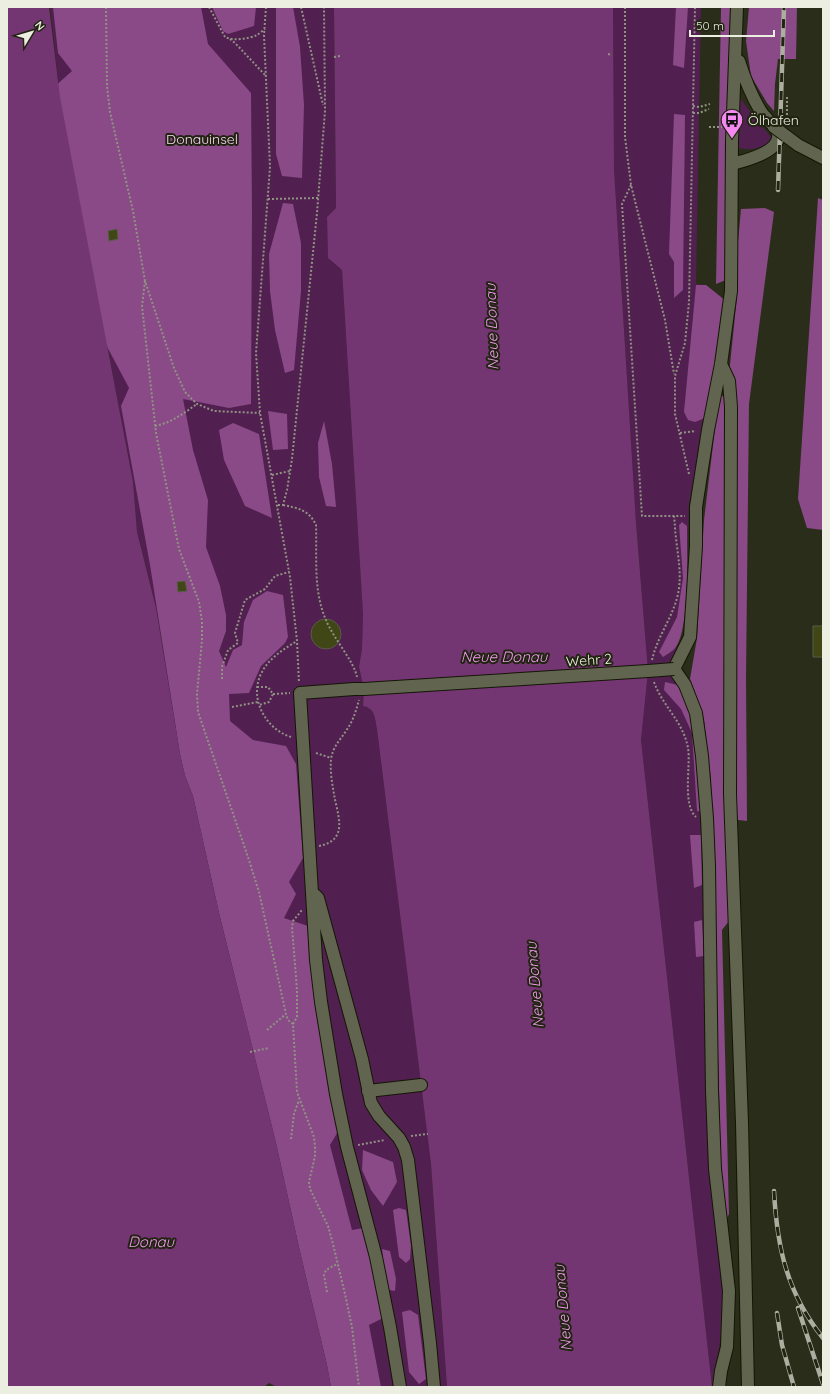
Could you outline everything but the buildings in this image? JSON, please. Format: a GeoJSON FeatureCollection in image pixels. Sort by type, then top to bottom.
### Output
{"type":"FeatureCollection","features":[{"type":"Feature","properties":{"kind":"street"},"geometry":{"type":"LineString","coordinates":[[719,1387],[727,1347],[729,1291],[715,1169],[712,1092],[707,818],[702,756],[696,713],[685,685],[674,670],[690,637],[696,546],[696,507],[708,430],[722,364],[731,291],[732,164],[737,7]]}},
{"type":"Feature","properties":{"kind":"street"},"geometry":{"type":"LineString","coordinates":[[732,164],[753,158],[773,147],[778,139],[778,134],[774,127],[761,112],[748,88],[736,53]]}},
{"type":"Feature","properties":{"kind":"street"},"geometry":{"type":"LineString","coordinates":[[774,127],[786,130],[798,145],[823,158]]}},
{"type":"Feature","properties":{"kind":"street"},"geometry":{"type":"LineString","coordinates":[[722,364],[729,381],[730,408],[730,794],[742,1123],[748,1387]]}},
{"type":"Feature","properties":{"kind":"street","name":"Wehr 2"},"geometry":{"type":"LineString","coordinates":[[300,693],[674,670]]}},
{"type":"Feature","properties":{"kind":"street"},"geometry":{"type":"LineString","coordinates":[[300,693],[316,960],[327,1044],[347,1147],[376,1257],[400,1387]]}},
{"type":"Feature","properties":{"kind":"street"},"geometry":{"type":"LineString","coordinates":[[312,894],[318,898],[362,1060],[371,1103],[379,1116],[399,1138],[404,1147],[408,1160],[434,1387]]}},
{"type":"Feature","properties":{"kind":"street"},"geometry":{"type":"LineString","coordinates":[[368,1091],[421,1085]]}},
{"type":"Feature","properties":{"kind":"path"},"geometry":{"type":"LineString","coordinates":[[106,7],[107,86],[110,112],[133,211],[145,281],[174,368],[185,392],[197,404],[214,411],[260,413]]}},
{"type":"Feature","properties":{"kind":"path"},"geometry":{"type":"LineString","coordinates":[[209,7],[225,37],[236,44],[266,77]]}},
{"type":"Feature","properties":{"kind":"path"},"geometry":{"type":"LineString","coordinates":[[266,7],[264,29],[270,167],[256,353],[260,413],[278,505],[289,572],[297,641],[300,693]]}},
{"type":"Feature","properties":{"kind":"path"},"geometry":{"type":"LineString","coordinates":[[301,7],[325,110]]}},
{"type":"Feature","properties":{"kind":"path"},"geometry":{"type":"LineString","coordinates":[[283,505],[290,471],[298,410],[318,198],[325,110],[324,7]]}},
{"type":"Feature","properties":{"kind":"path"},"geometry":{"type":"LineString","coordinates":[[625,7],[625,137],[631,185],[665,320],[675,376],[675,414],[690,477]]}},
{"type":"Feature","properties":{"kind":"path"},"geometry":{"type":"LineString","coordinates":[[675,376],[685,343],[689,302],[695,7]]}},
{"type":"Feature","properties":{"kind":"path"},"geometry":{"type":"LineString","coordinates":[[229,39],[257,35],[264,29]]}},
{"type":"Feature","properties":{"kind":"path"},"geometry":{"type":"LineString","coordinates":[[608,54],[612,55]]}},
{"type":"Feature","properties":{"kind":"path"},"geometry":{"type":"LineString","coordinates":[[334,57],[340,56]]}},
{"type":"Feature","properties":{"kind":"path"},"geometry":{"type":"LineString","coordinates":[[786,130],[787,97]]}},
{"type":"Feature","properties":{"kind":"path"},"geometry":{"type":"LineString","coordinates":[[693,106],[699,107],[710,104]]}},
{"type":"Feature","properties":{"kind":"path"},"geometry":{"type":"LineString","coordinates":[[693,113],[709,109]]}},
{"type":"Feature","properties":{"kind":"path"},"geometry":{"type":"LineString","coordinates":[[709,127],[716,127]]}},
{"type":"Feature","properties":{"kind":"path"},"geometry":{"type":"LineString","coordinates":[[631,185],[622,204],[642,516],[671,516]]}},
{"type":"Feature","properties":{"kind":"path"},"geometry":{"type":"LineString","coordinates":[[268,199],[318,198]]}},
{"type":"Feature","properties":{"kind":"path"},"geometry":{"type":"LineString","coordinates":[[145,281],[142,306],[155,426],[179,549],[197,596],[202,621],[202,640],[197,694],[198,712],[259,892],[286,1014],[288,1020],[293,1024]]}},
{"type":"Feature","properties":{"kind":"path"},"geometry":{"type":"LineString","coordinates":[[155,426],[179,417],[197,404]]}},
{"type":"Feature","properties":{"kind":"path"},"geometry":{"type":"LineString","coordinates":[[680,433],[708,430]]}},
{"type":"Feature","properties":{"kind":"path"},"geometry":{"type":"LineString","coordinates":[[272,475],[290,471]]}},
{"type":"Feature","properties":{"kind":"path"},"geometry":{"type":"LineString","coordinates":[[278,505],[300,509],[313,518],[316,525],[316,542]]}},
{"type":"Feature","properties":{"kind":"path"},"geometry":{"type":"LineString","coordinates":[[222,679],[222,667],[228,650],[238,643],[235,633],[245,600],[265,589],[275,576],[289,572]]}},
{"type":"Feature","properties":{"kind":"path"},"geometry":{"type":"LineString","coordinates":[[297,641],[269,661],[262,672],[258,687],[258,703],[269,723],[287,736],[302,740]]}},
{"type":"Feature","properties":{"kind":"path"},"geometry":{"type":"LineString","coordinates":[[258,687],[268,687],[273,694]]}},
{"type":"Feature","properties":{"kind":"path"},"geometry":{"type":"LineString","coordinates":[[273,694],[286,694]]}},
{"type":"Feature","properties":{"kind":"path"},"geometry":{"type":"LineString","coordinates":[[232,707],[269,702],[273,694]]}},
{"type":"Feature","properties":{"kind":"path"},"geometry":{"type":"LineString","coordinates":[[321,755],[331,758]]}},
{"type":"Feature","properties":{"kind":"path"},"geometry":{"type":"LineString","coordinates":[[310,847],[328,844],[334,839],[338,831]]}},
{"type":"Feature","properties":{"kind":"path"},"geometry":{"type":"LineString","coordinates":[[304,908],[293,921],[292,927],[297,990],[297,1017],[293,1024],[297,1092],[314,1137],[316,1156],[309,1182],[310,1189],[328,1226],[345,1294],[352,1327],[359,1387]]}},
{"type":"Feature","properties":{"kind":"path"},"geometry":{"type":"LineString","coordinates":[[267,1030],[286,1014]]}},
{"type":"Feature","properties":{"kind":"path"},"geometry":{"type":"LineString","coordinates":[[250,1052],[269,1048]]}},
{"type":"Feature","properties":{"kind":"path"},"geometry":{"type":"LineString","coordinates":[[291,1139],[294,1114],[299,1100]]}},
{"type":"Feature","properties":{"kind":"path"},"geometry":{"type":"LineString","coordinates":[[410,1136],[428,1134]]}},
{"type":"Feature","properties":{"kind":"path"},"geometry":{"type":"LineString","coordinates":[[364,1144],[391,1139]]}},
{"type":"Feature","properties":{"kind":"path"},"geometry":{"type":"LineString","coordinates":[[327,1292],[324,1274],[326,1270],[337,1264]]}},
{"type":"Feature","properties":{"kind":"green space","name":"Donauinsel"},"geometry":{"type":"Polygon","coordinates":[[[50,7],[334,7],[336,208],[327,217],[328,258],[342,270],[363,614],[362,649],[359,667],[364,689],[363,706],[372,711],[375,717],[377,729],[431,1164],[447,1387],[331,1387],[276,1143],[243,1013],[193,796],[180,754],[156,608],[137,532],[133,482],[60,97],[50,7]]]}},
{"type":"Feature","properties":{"kind":"green space"},"geometry":{"type":"Polygon","coordinates":[[[53,7],[201,7],[208,44],[251,93],[251,404],[229,408],[183,399],[193,450],[208,500],[206,547],[220,586],[226,615],[226,631],[219,651],[226,667],[233,650],[242,645],[244,622],[253,600],[267,591],[283,595],[288,637],[285,643],[261,666],[249,693],[229,694],[230,721],[253,740],[286,746],[296,764],[303,858],[289,882],[296,894],[284,918],[308,926],[339,1130],[330,1145],[352,1230],[363,1228],[383,1318],[369,1325],[381,1387],[331,1387],[276,1143],[219,913],[193,796],[185,776],[180,754],[150,565],[121,406],[129,388],[95,324],[53,88],[72,71],[58,53],[53,7]]]}},
{"type":"Feature","properties":{"kind":"green space"},"geometry":{"type":"Polygon","coordinates":[[[212,7],[256,7],[254,26],[228,34],[223,31],[212,7]]]}},
{"type":"Feature","properties":{"kind":"green space"},"geometry":{"type":"Polygon","coordinates":[[[276,7],[293,7],[300,47],[304,105],[302,178],[282,176],[276,154],[276,7]]]}},
{"type":"Feature","properties":{"kind":"green space"},"geometry":{"type":"Polygon","coordinates":[[[613,7],[701,7],[696,284],[706,285],[726,301],[689,504],[686,603],[682,632],[676,648],[678,685],[688,703],[702,812],[725,1304],[714,1387],[712,1387],[641,740],[648,671],[636,523],[614,169],[613,7]]]}},
{"type":"Feature","properties":{"kind":"green space"},"geometry":{"type":"Polygon","coordinates":[[[676,7],[688,7],[684,68],[673,65],[676,7]]]}},
{"type":"Feature","properties":{"kind":"green space"},"geometry":{"type":"Polygon","coordinates":[[[721,7],[730,7],[726,280],[716,284],[721,7]]]}},
{"type":"Feature","properties":{"kind":"green space"},"geometry":{"type":"Polygon","coordinates":[[[749,7],[797,7],[796,59],[778,59],[774,111],[767,103],[751,76],[746,41],[749,7]]]}},
{"type":"Feature","properties":{"kind":"green space"},"geometry":{"type":"Polygon","coordinates":[[[740,98],[771,137],[765,145],[748,149],[739,148],[736,146],[740,98]]]}},
{"type":"Feature","properties":{"kind":"green space"},"geometry":{"type":"Polygon","coordinates":[[[674,114],[685,115],[683,290],[674,298],[674,262],[669,254],[674,114]]]}},
{"type":"Feature","properties":{"kind":"green space"},"geometry":{"type":"Polygon","coordinates":[[[818,198],[823,200],[823,530],[807,528],[798,499],[818,198]]]}},
{"type":"Feature","properties":{"kind":"green space"},"geometry":{"type":"Polygon","coordinates":[[[283,203],[293,204],[301,243],[301,291],[294,370],[285,373],[275,330],[270,291],[269,254],[283,203]]]}},
{"type":"Feature","properties":{"kind":"green space"},"geometry":{"type":"Polygon","coordinates":[[[765,208],[774,212],[749,404],[746,677],[747,821],[729,819],[729,921],[722,930],[729,1214],[726,1220],[722,1207],[711,780],[704,720],[690,679],[697,638],[704,520],[716,420],[720,397],[727,394],[737,296],[737,253],[741,209],[765,208]]]}},
{"type":"Feature","properties":{"kind":"green space"},"geometry":{"type":"Polygon","coordinates":[[[696,285],[706,285],[726,301],[705,418],[695,422],[688,420],[684,412],[696,285]]]}},
{"type":"Feature","properties":{"kind":"green space"},"geometry":{"type":"Polygon","coordinates":[[[268,411],[287,414],[288,449],[273,450],[268,411]]]}},
{"type":"Feature","properties":{"kind":"green space"},"geometry":{"type":"Polygon","coordinates":[[[324,421],[332,464],[336,507],[326,506],[319,477],[318,443],[324,421]]]}},
{"type":"Feature","properties":{"kind":"green space"},"geometry":{"type":"Polygon","coordinates":[[[233,423],[259,434],[272,518],[245,506],[224,460],[219,430],[233,423]]]}},
{"type":"Feature","properties":{"kind":"green space"},"geometry":{"type":"Polygon","coordinates":[[[682,522],[687,526],[687,590],[683,625],[680,639],[675,648],[663,657],[659,652],[677,617],[683,578],[679,525],[682,522]]]}},
{"type":"Feature","properties":{"kind":"green space"},"geometry":{"type":"Polygon","coordinates":[[[665,682],[678,685],[688,703],[695,730],[702,812],[697,811],[692,733],[681,709],[664,690],[665,682]]]}},
{"type":"Feature","properties":{"kind":"green space"},"geometry":{"type":"Polygon","coordinates":[[[690,835],[701,835],[702,885],[694,888],[690,835]]]}},
{"type":"Feature","properties":{"kind":"green space"},"geometry":{"type":"Polygon","coordinates":[[[702,920],[704,956],[696,957],[694,922],[702,920]]]}},
{"type":"Feature","properties":{"kind":"green space"},"geometry":{"type":"Polygon","coordinates":[[[363,1150],[393,1162],[397,1182],[383,1206],[371,1190],[362,1170],[363,1150]]]}},
{"type":"Feature","properties":{"kind":"green space"},"geometry":{"type":"Polygon","coordinates":[[[399,1208],[406,1210],[411,1246],[410,1259],[406,1263],[399,1257],[393,1210],[399,1208]]]}},
{"type":"Feature","properties":{"kind":"green space"},"geometry":{"type":"Polygon","coordinates":[[[382,1249],[390,1251],[396,1279],[395,1291],[389,1290],[384,1269],[382,1249]]]}},
{"type":"Feature","properties":{"kind":"green space"},"geometry":{"type":"Polygon","coordinates":[[[410,1310],[418,1315],[426,1379],[419,1384],[409,1372],[402,1312],[410,1310]]]}},
{"type":"Feature","properties":{"kind":"water","name":"Donau"},"geometry":{"type":"Polygon","coordinates":[[[7,7],[49,7],[60,97],[133,482],[137,532],[156,608],[180,754],[185,776],[193,796],[219,913],[276,1143],[331,1387],[277,1387],[269,1383],[264,1387],[7,1387],[7,7]]]}},
{"type":"Feature","properties":{"kind":"water","name":"Neue Donau"},"geometry":{"type":"Polygon","coordinates":[[[334,7],[613,7],[614,169],[636,523],[648,671],[641,740],[712,1387],[447,1387],[431,1164],[377,729],[375,717],[372,711],[363,706],[364,689],[359,667],[362,649],[363,614],[342,270],[328,258],[327,217],[336,208],[334,7]]]}},
{"type":"Feature","properties":{"kind":"railway"},"geometry":{"type":"LineString","coordinates":[[778,190],[784,7]]}},
{"type":"Feature","properties":{"kind":"railway"},"geometry":{"type":"LineString","coordinates":[[774,1191],[778,1232],[786,1269],[792,1287],[801,1304],[823,1338]]}},
{"type":"Feature","properties":{"kind":"railway"},"geometry":{"type":"LineString","coordinates":[[798,1308],[823,1384]]}},
{"type":"Feature","properties":{"kind":"railway"},"geometry":{"type":"LineString","coordinates":[[777,1313],[782,1345],[794,1387]]}},
{"type":"Feature","properties":{"kind":"place","name":"Ölhafen"},"geometry":{"type":"Point","coordinates":[732,140]}}]}
